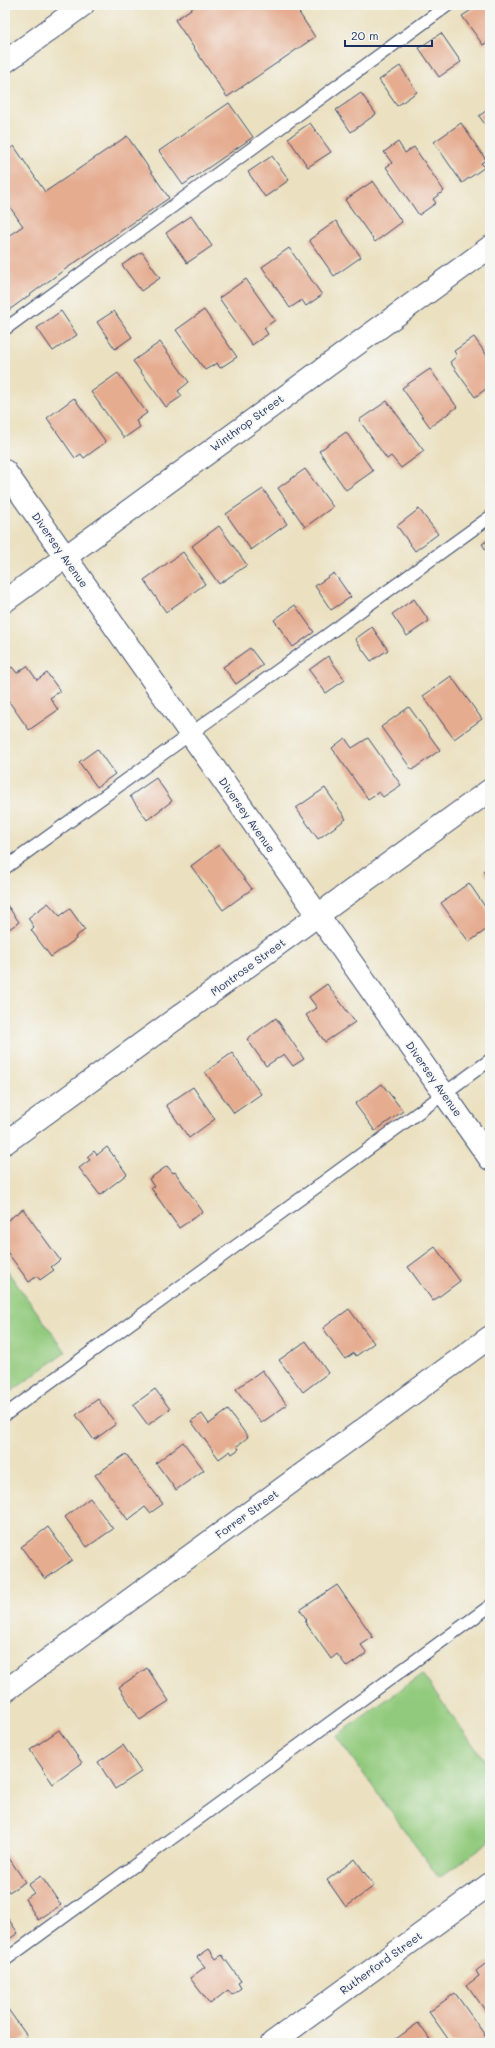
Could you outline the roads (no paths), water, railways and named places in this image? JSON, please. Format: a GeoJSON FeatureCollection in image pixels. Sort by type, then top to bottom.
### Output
{"type":"FeatureCollection","features":[{"type":"Feature","properties":{"kind":"street"},"geometry":{"type":"LineString","coordinates":[[5,62],[83,5]]}},
{"type":"Feature","properties":{"kind":"street","name":"Winthrop Street"},"geometry":{"type":"LineString","coordinates":[[5,601],[64,556],[490,247]]}},
{"type":"Feature","properties":{"kind":"street","name":"Diversey Avenue"},"geometry":{"type":"LineString","coordinates":[[5,471],[490,1158]]}},
{"type":"Feature","properties":{"kind":"street","name":"Montrose Street"},"geometry":{"type":"LineString","coordinates":[[5,1143],[490,790]]}},
{"type":"Feature","properties":{"kind":"street","name":"Forrer Street"},"geometry":{"type":"LineString","coordinates":[[5,1690],[490,1337]]}},
{"type":"Feature","properties":{"kind":"street","name":"Rutherford Street"},"geometry":{"type":"LineString","coordinates":[[272,2043],[490,1884]]}},
{"type":"Feature","properties":{"kind":"lane"},"geometry":{"type":"LineString","coordinates":[[5,329],[448,5]]}},
{"type":"Feature","properties":{"kind":"lane"},"geometry":{"type":"LineString","coordinates":[[5,868],[191,735],[490,517]]}},
{"type":"Feature","properties":{"kind":"lane"},"geometry":{"type":"LineString","coordinates":[[5,1415],[490,1060]]}},
{"type":"Feature","properties":{"kind":"lane"},"geometry":{"type":"LineString","coordinates":[[5,1960],[490,1606]]}}]}
